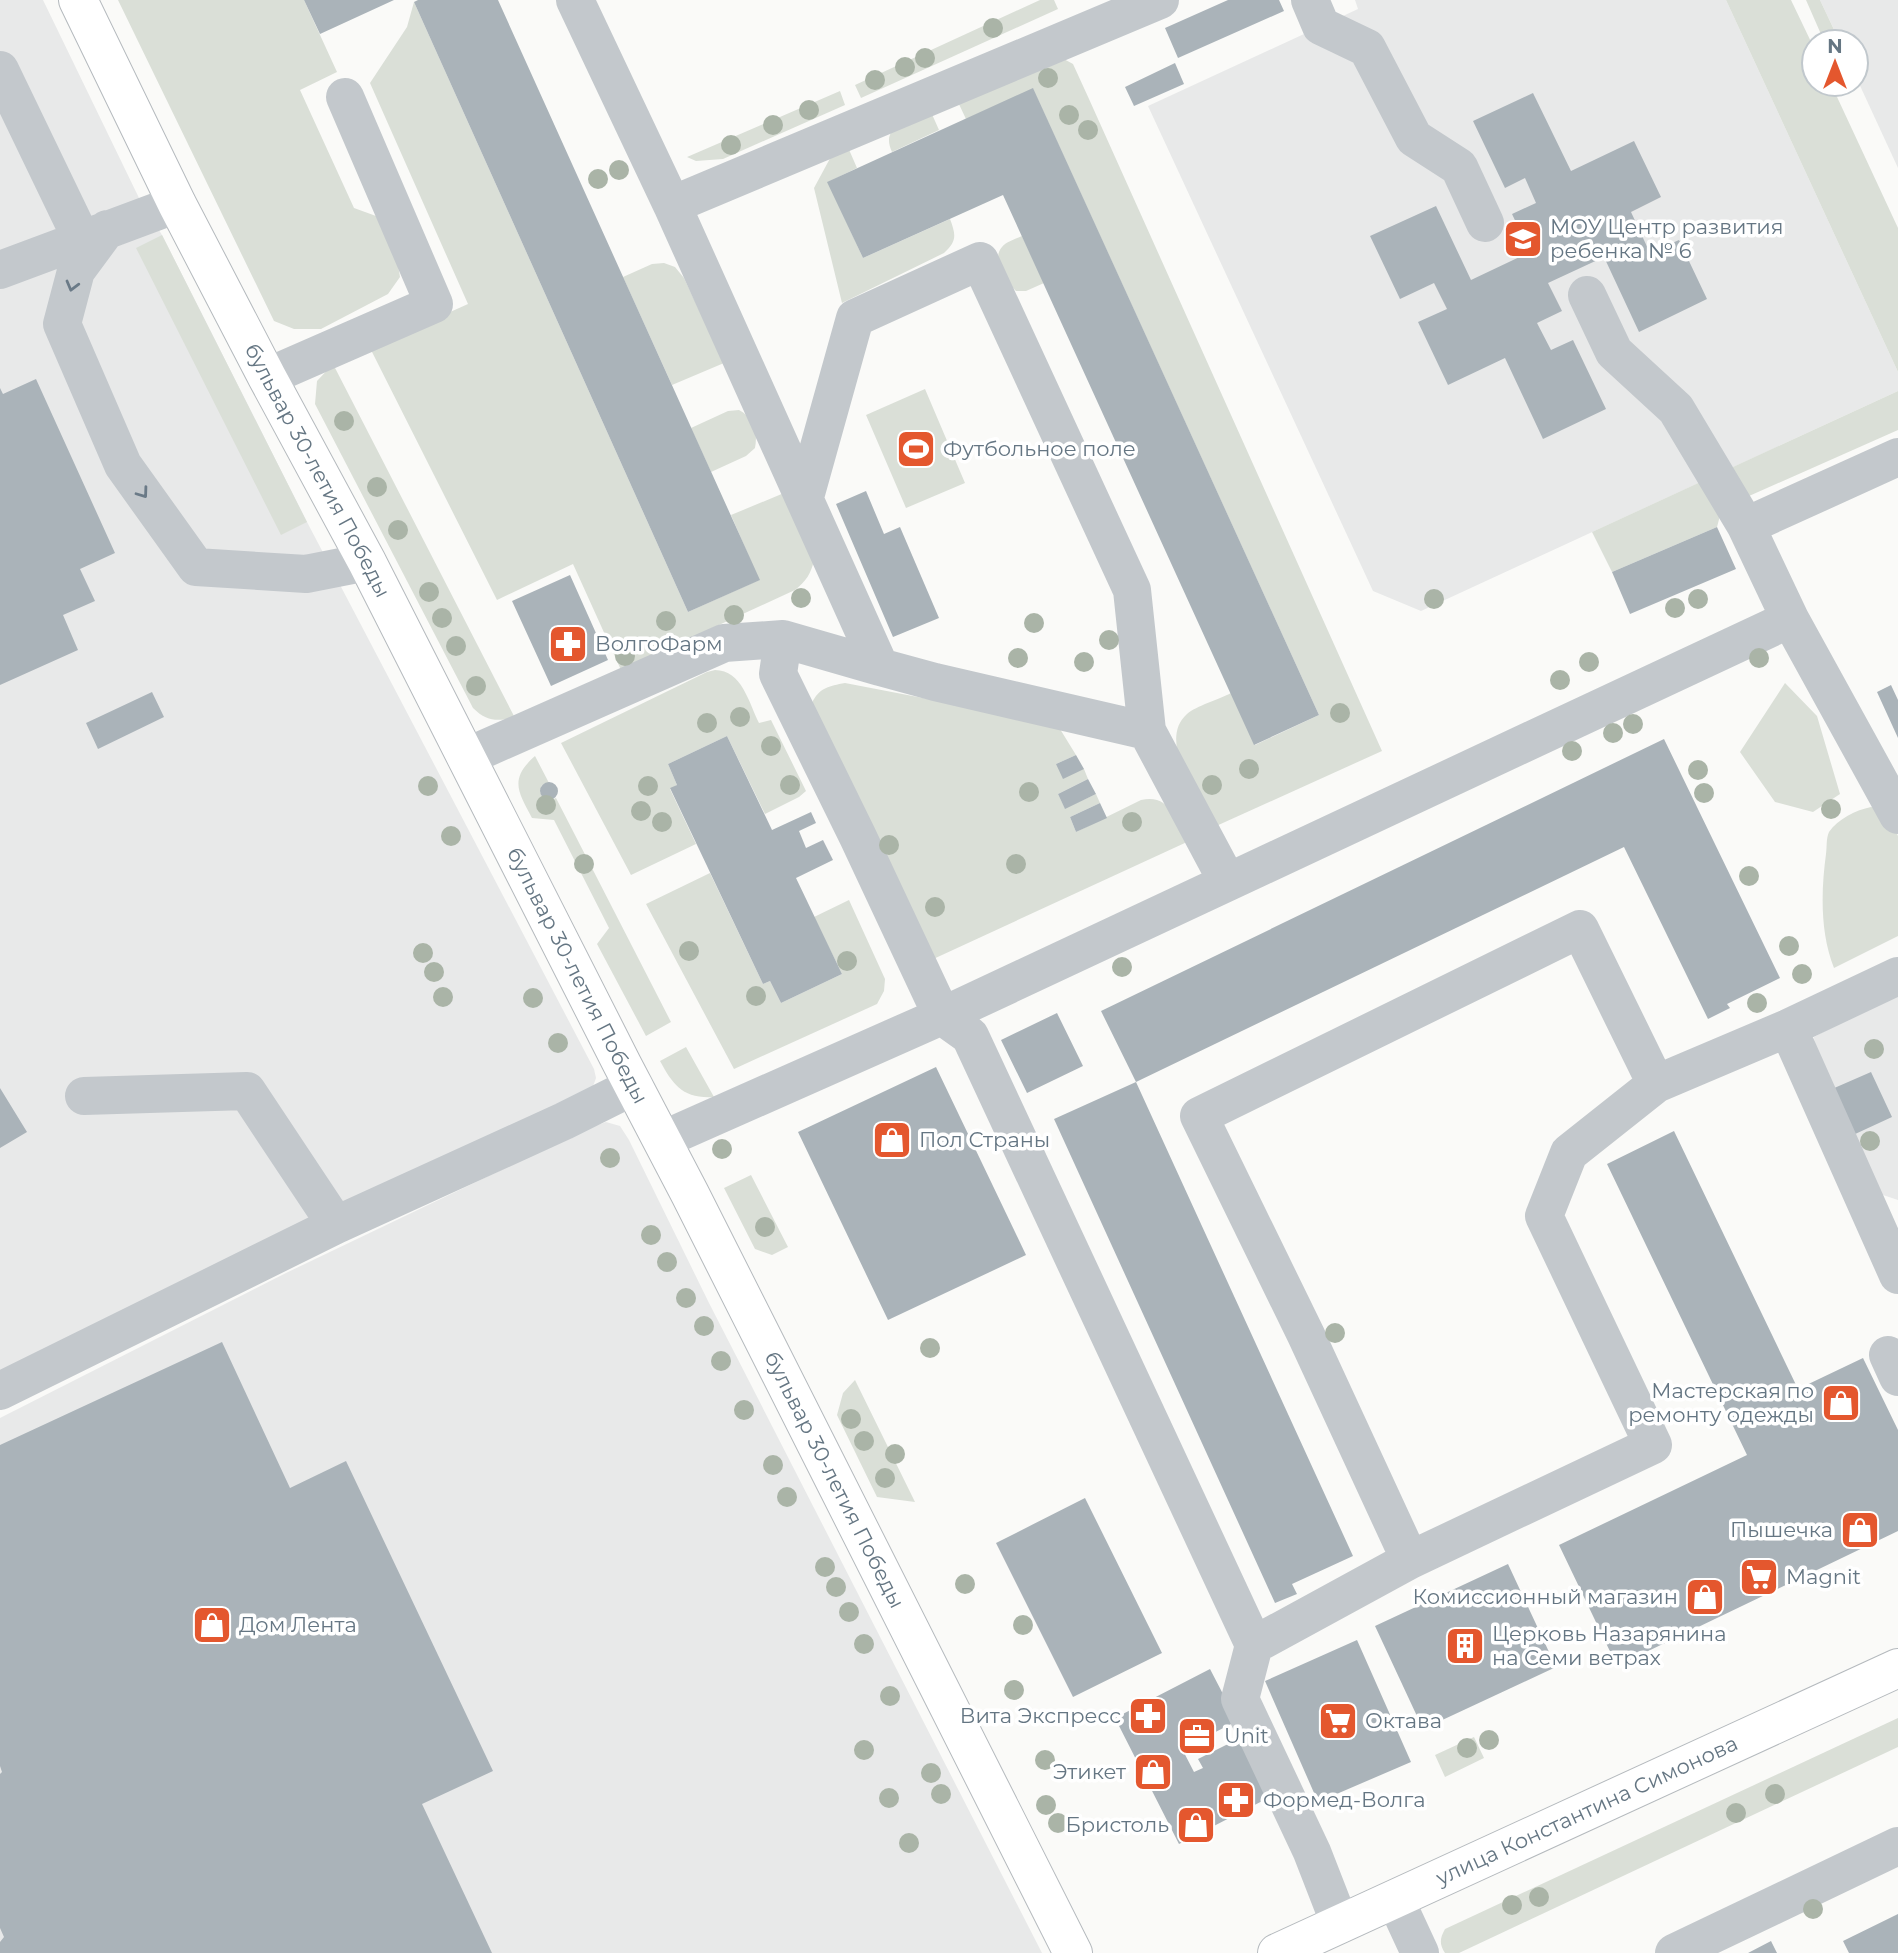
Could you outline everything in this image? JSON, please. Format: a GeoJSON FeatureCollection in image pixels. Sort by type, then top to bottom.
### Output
{"type":"FeatureCollection","features":[{"type":"Feature","properties":{"kind":"main road","name":"бульвар 30-летия Победы"},"geometry":{"type":"LineString","coordinates":[[78,0],[177,204],[367,562],[1073,1953]]}},
{"type":"Feature","properties":{"kind":"main road","name":"улица Константина Симонова"},"geometry":{"type":"LineString","coordinates":[[1277,1953],[1898,1668]]}},
{"type":"Feature","properties":{"kind":"lane"},"geometry":{"type":"LineString","coordinates":[[575,0],[672,205],[880,667]]}},
{"type":"Feature","properties":{"kind":"lane"},"geometry":{"type":"LineString","coordinates":[[672,205],[1160,0]]}},
{"type":"Feature","properties":{"kind":"lane"},"geometry":{"type":"LineString","coordinates":[[1310,0],[1321,26],[1367,48],[1414,138],[1459,167],[1485,223]]}},
{"type":"Feature","properties":{"kind":"lane"},"geometry":{"type":"LineString","coordinates":[[0,70],[94,233]]}},
{"type":"Feature","properties":{"kind":"lane"},"geometry":{"type":"LineString","coordinates":[[267,377],[434,304],[345,97]]}},
{"type":"Feature","properties":{"kind":"lane"},"geometry":{"type":"LineString","coordinates":[[0,270],[177,204]]}},
{"type":"Feature","properties":{"kind":"lane"},"geometry":{"type":"LineString","coordinates":[[94,233],[76,271],[62,324],[123,465],[196,567],[306,575],[367,562]]}},
{"type":"Feature","properties":{"kind":"lane"},"geometry":{"type":"LineString","coordinates":[[805,497],[855,318],[980,261],[1132,590],[1147,731],[1227,881]]}},
{"type":"Feature","properties":{"kind":"lane"},"geometry":{"type":"LineString","coordinates":[[1587,295],[1614,352],[1676,409],[1746,526],[1790,619],[1898,816]]}},
{"type":"Feature","properties":{"kind":"lane"},"geometry":{"type":"LineString","coordinates":[[1746,526],[1898,457]]}},
{"type":"Feature","properties":{"kind":"lane"},"geometry":{"type":"LineString","coordinates":[[662,1140],[942,1016],[1790,619]]}},
{"type":"Feature","properties":{"kind":"lane"},"geometry":{"type":"LineString","coordinates":[[466,757],[724,643],[783,639],[935,682],[1147,731]]}},
{"type":"Feature","properties":{"kind":"lane"},"geometry":{"type":"LineString","coordinates":[[783,639],[778,674],[942,1016],[970,1035],[1254,1645],[1240,1699],[1312,1852],[1339,1924]]}},
{"type":"Feature","properties":{"kind":"lane"},"geometry":{"type":"LineString","coordinates":[[1410,1560],[1306,1335],[1199,1116],[1580,929],[1656,1084]]}},
{"type":"Feature","properties":{"kind":"lane"},"geometry":{"type":"LineString","coordinates":[[1254,1645],[1410,1560],[1653,1445],[1544,1216],[1569,1153],[1656,1084],[1788,1028],[1898,976]]}},
{"type":"Feature","properties":{"kind":"lane"},"geometry":{"type":"LineString","coordinates":[[1788,1028],[1888,1227],[1898,1275]]}},
{"type":"Feature","properties":{"kind":"lane"},"geometry":{"type":"LineString","coordinates":[[0,1391],[336,1225],[564,1121],[634,1086]]}},
{"type":"Feature","properties":{"kind":"lane"},"geometry":{"type":"LineString","coordinates":[[84,1096],[247,1091],[336,1225]]}},
{"type":"Feature","properties":{"kind":"lane"},"geometry":{"type":"LineString","coordinates":[[1674,1953],[1898,1846]]}},
{"type":"Feature","properties":{"kind":"lane"},"geometry":{"type":"LineString","coordinates":[[1395,1899],[1420,1953]]}},
{"type":"Feature","properties":{"kind":"shaded area"},"geometry":{"type":"Polygon","coordinates":[[[0,0],[43,0],[139,198],[162,235],[307,522],[594,1069],[596,1078],[591,1092],[0,1378],[0,0]]]}},
{"type":"Feature","properties":{"kind":"shaded area"},"geometry":{"type":"Polygon","coordinates":[[[118,0],[304,0],[337,72],[300,90],[354,208],[376,216],[397,259],[400,277],[388,294],[321,329],[294,329],[274,321],[118,0]]]}},
{"type":"Feature","properties":{"kind":"shaded area"},"geometry":{"type":"Polygon","coordinates":[[[1040,0],[1054,0],[1058,9],[861,98],[855,85],[1040,0]]]}},
{"type":"Feature","properties":{"kind":"shaded area","name":"МОУ Центр развития ребенка № 6"},"geometry":{"type":"Polygon","coordinates":[[[1355,0],[1726,0],[1898,372],[1898,391],[1421,611],[1373,591],[1148,106],[1358,9],[1355,0]]]}},
{"type":"Feature","properties":{"kind":"shaded area"},"geometry":{"type":"Polygon","coordinates":[[[1726,0],[1791,0],[1804,28],[1800,28],[1800,98],[1838,98],[1898,228],[1898,372],[1726,0]]]}},
{"type":"Feature","properties":{"kind":"shaded area"},"geometry":{"type":"Polygon","coordinates":[[[1806,0],[1820,0],[1833,28],[1818,28],[1806,0]]]}},
{"type":"Feature","properties":{"kind":"shaded area"},"geometry":{"type":"Polygon","coordinates":[[[1820,0],[1898,0],[1898,168],[1866,98],[1870,98],[1870,28],[1833,28],[1820,0]]]}},
{"type":"Feature","properties":{"kind":"shaded area"},"geometry":{"type":"Polygon","coordinates":[[[414,2],[688,612],[759,580],[731,515],[784,493],[814,560],[807,577],[795,590],[621,670],[573,564],[497,600],[370,348],[468,304],[370,83],[407,27],[414,2]]]}},
{"type":"Feature","properties":{"kind":"shaded area"},"geometry":{"type":"Polygon","coordinates":[[[1062,58],[1073,64],[1382,751],[1214,827],[1191,786],[1178,754],[1176,739],[1179,726],[1187,714],[1231,693],[1255,745],[1319,715],[1033,89],[966,119],[957,100],[1062,58]]]}},
{"type":"Feature","properties":{"kind":"shaded area"},"geometry":{"type":"Polygon","coordinates":[[[840,91],[845,105],[723,159],[696,161],[687,157],[840,91]]]}},
{"type":"Feature","properties":{"kind":"shaded area"},"geometry":{"type":"Polygon","coordinates":[[[931,112],[939,130],[892,152],[889,143],[893,130],[906,121],[931,112]]]}},
{"type":"Feature","properties":{"kind":"shaded area"},"geometry":{"type":"Polygon","coordinates":[[[847,145],[857,168],[828,182],[863,258],[950,219],[954,238],[944,253],[842,303],[814,188],[834,151],[847,145]]]}},
{"type":"Feature","properties":{"kind":"shaded area"},"geometry":{"type":"Polygon","coordinates":[[[162,235],[307,522],[281,535],[136,248],[162,235]]]}},
{"type":"Feature","properties":{"kind":"shaded area"},"geometry":{"type":"Polygon","coordinates":[[[1022,236],[1044,283],[1026,291],[1016,291],[1004,276],[998,258],[1004,245],[1022,236]]]}},
{"type":"Feature","properties":{"kind":"shaded area"},"geometry":{"type":"Polygon","coordinates":[[[664,263],[675,267],[684,278],[724,363],[672,385],[623,277],[652,264],[664,263]]]}},
{"type":"Feature","properties":{"kind":"shaded area"},"geometry":{"type":"Polygon","coordinates":[[[333,364],[515,718],[492,719],[473,708],[315,404],[317,381],[333,364]]]}},
{"type":"Feature","properties":{"kind":"shaded area","name":"Футбольное поле"},"geometry":{"type":"Polygon","coordinates":[[[925,389],[965,483],[906,508],[866,415],[925,389]]]}},
{"type":"Feature","properties":{"kind":"shaded area"},"geometry":{"type":"Polygon","coordinates":[[[1898,391],[1898,430],[1722,508],[1717,527],[1612,572],[1592,532],[1898,391]]]}},
{"type":"Feature","properties":{"kind":"shaded area"},"geometry":{"type":"Polygon","coordinates":[[[739,410],[754,426],[755,448],[746,456],[711,472],[691,428],[728,411],[739,410]]]}},
{"type":"Feature","properties":{"kind":"shaded area"},"geometry":{"type":"Polygon","coordinates":[[[715,670],[724,671],[738,681],[759,723],[771,720],[806,791],[765,814],[727,736],[668,764],[677,785],[670,789],[696,844],[631,875],[561,743],[715,670]]]}},
{"type":"Feature","properties":{"kind":"shaded area"},"geometry":{"type":"Polygon","coordinates":[[[845,683],[1043,721],[1060,729],[1076,755],[1056,764],[1084,769],[1088,779],[1058,794],[1065,808],[1096,794],[1100,803],[1070,817],[1076,832],[1141,800],[1151,799],[1159,801],[1171,810],[1187,842],[929,961],[812,703],[825,688],[845,683]]]}},
{"type":"Feature","properties":{"kind":"shaded area"},"geometry":{"type":"Polygon","coordinates":[[[1785,683],[1817,716],[1840,794],[1813,812],[1775,802],[1740,752],[1785,683]]]}},
{"type":"Feature","properties":{"kind":"shaded area"},"geometry":{"type":"Polygon","coordinates":[[[535,756],[549,783],[542,785],[540,792],[543,798],[556,798],[671,1022],[646,1036],[597,944],[609,928],[554,820],[532,818],[523,801],[518,786],[519,779],[535,756]]]}},
{"type":"Feature","properties":{"kind":"shaded area"},"geometry":{"type":"Polygon","coordinates":[[[1871,807],[1879,808],[1889,816],[1898,836],[1898,936],[1834,968],[1826,941],[1823,912],[1827,837],[1842,819],[1871,807]]]}},
{"type":"Feature","properties":{"kind":"shaded area"},"geometry":{"type":"Polygon","coordinates":[[[710,873],[763,984],[770,981],[781,1003],[842,974],[814,917],[849,900],[885,979],[884,991],[877,1004],[734,1069],[646,904],[710,873]]]}},
{"type":"Feature","properties":{"kind":"shaded area"},"geometry":{"type":"Polygon","coordinates":[[[1898,991],[1898,1200],[1880,1194],[1815,1050],[1814,1037],[1898,991]]]}},
{"type":"Feature","properties":{"kind":"shaded area"},"geometry":{"type":"Polygon","coordinates":[[[686,1047],[714,1097],[694,1096],[680,1089],[660,1061],[686,1047]]]}},
{"type":"Feature","properties":{"kind":"shaded area"},"geometry":{"type":"Polygon","coordinates":[[[606,1122],[620,1126],[629,1140],[709,1303],[1042,1953],[0,1953],[0,1418],[286,1273],[606,1122]]]}},
{"type":"Feature","properties":{"kind":"shaded area"},"geometry":{"type":"Polygon","coordinates":[[[751,1175],[788,1247],[772,1255],[755,1249],[724,1188],[751,1175]]]}},
{"type":"Feature","properties":{"kind":"shaded area"},"geometry":{"type":"Polygon","coordinates":[[[855,1380],[915,1502],[877,1497],[837,1415],[843,1393],[855,1380]]]}},
{"type":"Feature","properties":{"kind":"shaded area"},"geometry":{"type":"Polygon","coordinates":[[[1898,1718],[1898,1747],[1459,1953],[1445,1953],[1443,1950],[1441,1941],[1445,1929],[1898,1718]]]}},
{"type":"Feature","properties":{"kind":"shaded area"},"geometry":{"type":"Polygon","coordinates":[[[1474,1737],[1484,1758],[1445,1777],[1435,1755],[1474,1737]]]}},
{"type":"Feature","properties":{"kind":"building"},"geometry":{"type":"Polygon","coordinates":[[[304,0],[394,0],[320,34],[304,0]]]}},
{"type":"Feature","properties":{"kind":"building"},"geometry":{"type":"Polygon","coordinates":[[[498,0],[760,580],[688,612],[414,2],[498,0]]]}},
{"type":"Feature","properties":{"kind":"building"},"geometry":{"type":"Polygon","coordinates":[[[1228,0],[1279,0],[1284,11],[1178,58],[1165,28],[1228,0]]]}},
{"type":"Feature","properties":{"kind":"building"},"geometry":{"type":"Polygon","coordinates":[[[1175,63],[1184,84],[1134,106],[1125,87],[1175,63]]]}},
{"type":"Feature","properties":{"kind":"building"},"geometry":{"type":"Polygon","coordinates":[[[1033,88],[1319,715],[1254,745],[1003,195],[863,258],[827,182],[1033,88]]]}},
{"type":"Feature","properties":{"kind":"building"},"geometry":{"type":"Polygon","coordinates":[[[1533,93],[1571,171],[1634,141],[1661,197],[1631,212],[1650,253],[1679,240],[1707,299],[1639,332],[1604,257],[1548,283],[1562,311],[1537,323],[1551,350],[1573,340],[1606,409],[1543,439],[1505,358],[1448,385],[1418,322],[1447,309],[1434,283],[1400,299],[1370,236],[1436,206],[1471,280],[1530,252],[1512,214],[1536,203],[1525,178],[1505,188],[1473,121],[1533,93]]]}},
{"type":"Feature","properties":{"kind":"building"},"geometry":{"type":"Polygon","coordinates":[[[36,379],[115,553],[80,569],[95,601],[63,615],[78,650],[0,685],[0,388],[3,394],[36,379]]]}},
{"type":"Feature","properties":{"kind":"building"},"geometry":{"type":"Polygon","coordinates":[[[866,491],[884,534],[900,527],[939,618],[893,637],[836,504],[866,491]]]}},
{"type":"Feature","properties":{"kind":"building"},"geometry":{"type":"Polygon","coordinates":[[[1717,527],[1736,569],[1630,614],[1612,572],[1717,527]]]}},
{"type":"Feature","properties":{"kind":"building"},"geometry":{"type":"Polygon","coordinates":[[[570,575],[608,660],[551,686],[512,601],[570,575]]]}},
{"type":"Feature","properties":{"kind":"building"},"geometry":{"type":"Polygon","coordinates":[[[1891,685],[1898,700],[1898,738],[1877,692],[1891,685]]]}},
{"type":"Feature","properties":{"kind":"building"},"geometry":{"type":"Polygon","coordinates":[[[152,692],[164,717],[98,749],[86,723],[152,692]]]}},
{"type":"Feature","properties":{"kind":"building"},"geometry":{"type":"Polygon","coordinates":[[[727,736],[772,830],[811,812],[816,823],[799,831],[806,848],[823,840],[833,860],[796,878],[842,974],[781,1003],[770,981],[763,984],[670,788],[677,785],[668,764],[727,736]]]}},
{"type":"Feature","properties":{"kind":"building"},"geometry":{"type":"Polygon","coordinates":[[[1664,739],[1780,978],[1727,1004],[1730,1008],[1708,1019],[1624,847],[1136,1082],[1101,1011],[1664,739]]]}},
{"type":"Feature","properties":{"kind":"building"},"geometry":{"type":"Polygon","coordinates":[[[1076,755],[1084,769],[1063,779],[1056,764],[1076,755]]]}},
{"type":"Feature","properties":{"kind":"building"},"geometry":{"type":"Polygon","coordinates":[[[1088,779],[1096,794],[1065,809],[1058,794],[1088,779]]]}},
{"type":"Feature","properties":{"kind":"building"},"geometry":{"type":"Polygon","coordinates":[[[549,782],[555,785],[558,791],[555,797],[549,800],[543,797],[540,791],[543,785],[549,782]]]}},
{"type":"Feature","properties":{"kind":"building"},"geometry":{"type":"Polygon","coordinates":[[[1100,803],[1107,818],[1076,832],[1070,817],[1100,803]]]}},
{"type":"Feature","properties":{"kind":"building"},"geometry":{"type":"Polygon","coordinates":[[[1057,1013],[1083,1066],[1027,1093],[1001,1040],[1057,1013]]]}},
{"type":"Feature","properties":{"kind":"building"},"geometry":{"type":"Polygon","coordinates":[[[936,1067],[1026,1255],[888,1320],[798,1132],[936,1067]]]}},
{"type":"Feature","properties":{"kind":"building"},"geometry":{"type":"Polygon","coordinates":[[[1871,1072],[1892,1117],[1853,1135],[1832,1089],[1871,1072]]]}},
{"type":"Feature","properties":{"kind":"building"},"geometry":{"type":"Polygon","coordinates":[[[1136,1082],[1353,1556],[1292,1584],[1297,1594],[1275,1603],[1054,1119],[1136,1082]]]}},
{"type":"Feature","properties":{"kind":"building"},"geometry":{"type":"Polygon","coordinates":[[[0,1088],[27,1132],[0,1148],[0,1088]]]}},
{"type":"Feature","properties":{"kind":"building"},"geometry":{"type":"Polygon","coordinates":[[[1674,1131],[1798,1389],[1863,1358],[1898,1430],[1898,1531],[1617,1666],[1559,1545],[1747,1455],[1607,1164],[1674,1131]]]}},
{"type":"Feature","properties":{"kind":"building","name":"Дом Лента"},"geometry":{"type":"Polygon","coordinates":[[[222,1342],[290,1488],[346,1461],[493,1771],[422,1804],[492,1953],[0,1953],[0,1942],[4,1937],[0,1928],[0,1445],[222,1342]]]}},
{"type":"Feature","properties":{"kind":"building"},"geometry":{"type":"Polygon","coordinates":[[[1085,1498],[1162,1653],[1073,1697],[996,1543],[1085,1498]]]}},
{"type":"Feature","properties":{"kind":"building","name":"Церковь Назарянина на Семи ветрах"},"geometry":{"type":"Polygon","coordinates":[[[1508,1564],[1556,1667],[1423,1729],[1375,1626],[1508,1564]]]}},
{"type":"Feature","properties":{"kind":"building","name":"Октава"},"geometry":{"type":"Polygon","coordinates":[[[1357,1640],[1411,1762],[1318,1802],[1265,1681],[1357,1640]]]}},
{"type":"Feature","properties":{"kind":"building"},"geometry":{"type":"Polygon","coordinates":[[[1210,1669],[1237,1721],[1194,1743],[1189,1735],[1178,1741],[1194,1772],[1203,1768],[1198,1759],[1244,1736],[1274,1795],[1179,1844],[1115,1718],[1210,1669]]]}},
{"type":"Feature","properties":{"kind":"building"},"geometry":{"type":"Polygon","coordinates":[[[1898,1914],[1898,1953],[1849,1953],[1843,1941],[1898,1914]]]}},
{"type":"Feature","properties":{"kind":"building"},"geometry":{"type":"Polygon","coordinates":[[[1771,1941],[1777,1953],[1748,1953],[1771,1941]]]}},
{"type":"Feature","properties":{"kind":"place","name":"МОУ Центр развития ребенка № 6"},"geometry":{"type":"Point","coordinates":[1523,239]}},
{"type":"Feature","properties":{"kind":"place","name":"Футбольное поле"},"geometry":{"type":"Point","coordinates":[916,449]}},
{"type":"Feature","properties":{"kind":"place","name":"ВолгоФарм"},"geometry":{"type":"Point","coordinates":[568,644]}},
{"type":"Feature","properties":{"kind":"place","name":"Пол Страны"},"geometry":{"type":"Point","coordinates":[892,1140]}},
{"type":"Feature","properties":{"kind":"place","name":"Мастерская по ремонту одежды"},"geometry":{"type":"Point","coordinates":[1841,1403]}},
{"type":"Feature","properties":{"kind":"place","name":"Пышечка"},"geometry":{"type":"Point","coordinates":[1860,1530]}},
{"type":"Feature","properties":{"kind":"place","name":"Magnit"},"geometry":{"type":"Point","coordinates":[1759,1577]}},
{"type":"Feature","properties":{"kind":"place","name":"Комиссионный магазин"},"geometry":{"type":"Point","coordinates":[1705,1597]}},
{"type":"Feature","properties":{"kind":"place","name":"Дом Лента"},"geometry":{"type":"Point","coordinates":[212,1625]}},
{"type":"Feature","properties":{"kind":"place","name":"Церковь Назарянина на Семи ветрах"},"geometry":{"type":"Point","coordinates":[1465,1646]}},
{"type":"Feature","properties":{"kind":"place","name":"Вита Экспресс"},"geometry":{"type":"Point","coordinates":[1148,1716]}},
{"type":"Feature","properties":{"kind":"place","name":"Октава"},"geometry":{"type":"Point","coordinates":[1338,1721]}},
{"type":"Feature","properties":{"kind":"place","name":"Unit"},"geometry":{"type":"Point","coordinates":[1197,1736]}},
{"type":"Feature","properties":{"kind":"place","name":"Этикет"},"geometry":{"type":"Point","coordinates":[1153,1772]}},
{"type":"Feature","properties":{"kind":"place","name":"Формед-Волга"},"geometry":{"type":"Point","coordinates":[1236,1800]}},
{"type":"Feature","properties":{"kind":"place","name":"Бристоль"},"geometry":{"type":"Point","coordinates":[1196,1825]}}]}
